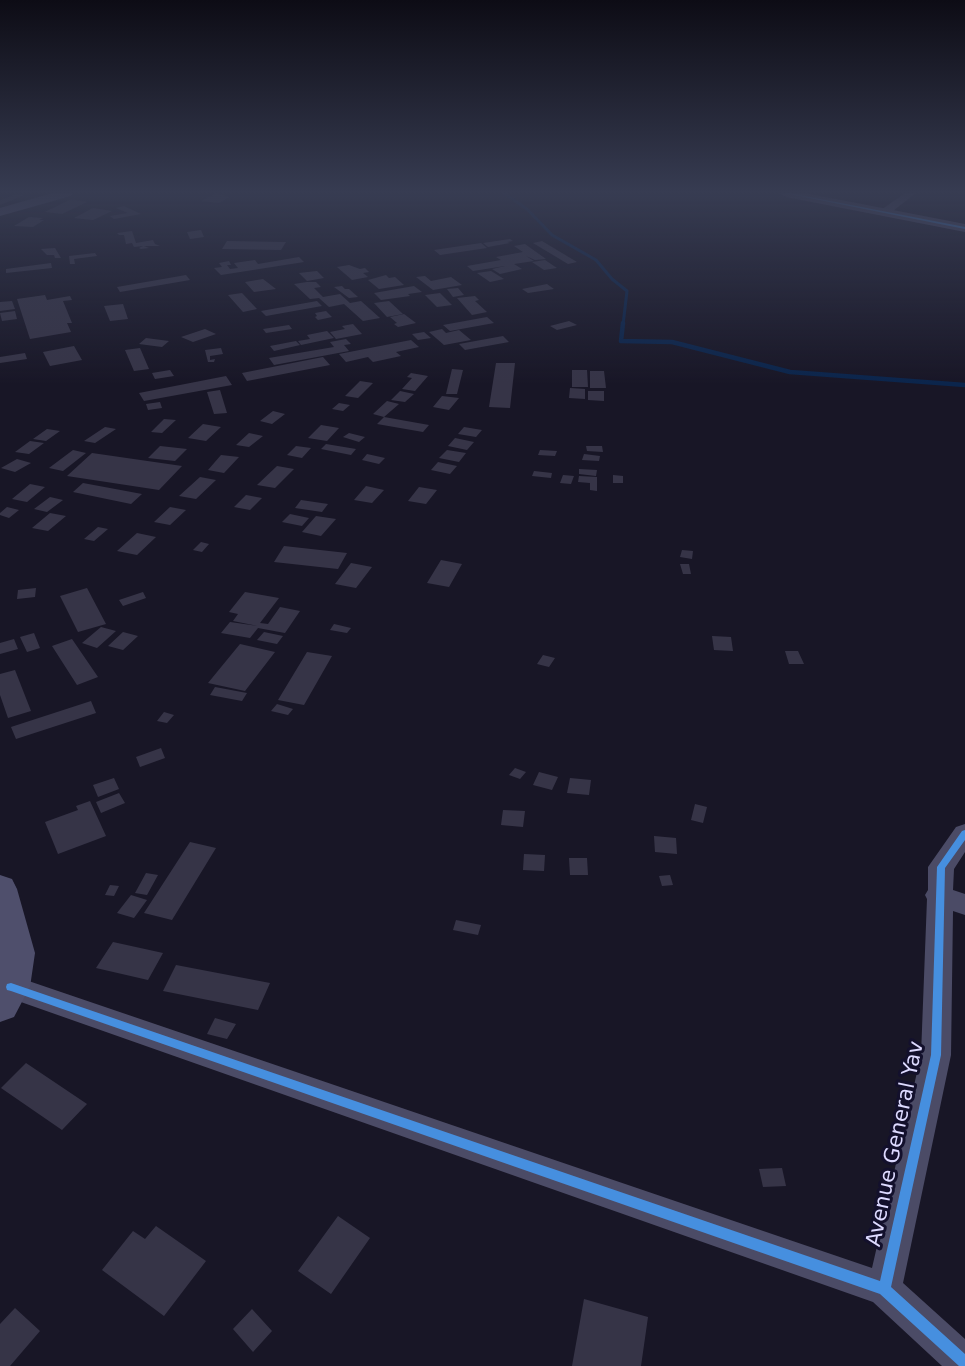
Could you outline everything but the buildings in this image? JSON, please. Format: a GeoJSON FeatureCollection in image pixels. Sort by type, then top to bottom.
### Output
{"type":"FeatureCollection","features":[{"type":"Feature","properties":{"kind":"street","name":"Avenue General Yav"},"geometry":{"type":"LineString","coordinates":[[884,1288],[936,1055],[952,900],[941,867],[965,833]]}},
{"type":"Feature","properties":{"kind":"street"},"geometry":{"type":"LineString","coordinates":[[0,889],[17,953],[5,996],[884,1288],[960,1362]]}},
{"type":"Feature","properties":{"kind":"waterway"},"geometry":{"type":"LineString","coordinates":[[590,257],[627,291],[623,325]]}},
{"type":"Feature","properties":{"kind":"waterway"},"geometry":{"type":"LineString","coordinates":[[623,323],[621,341],[672,342],[790,372],[965,385]]}},
{"type":"Feature","properties":{"kind":"cycle path"},"geometry":{"type":"LineString","coordinates":[[884,1289],[936,1055],[941,867],[965,833]]}},
{"type":"Feature","properties":{"kind":"cycle path"},"geometry":{"type":"LineString","coordinates":[[11,987],[884,1289],[965,1363]]}}]}
